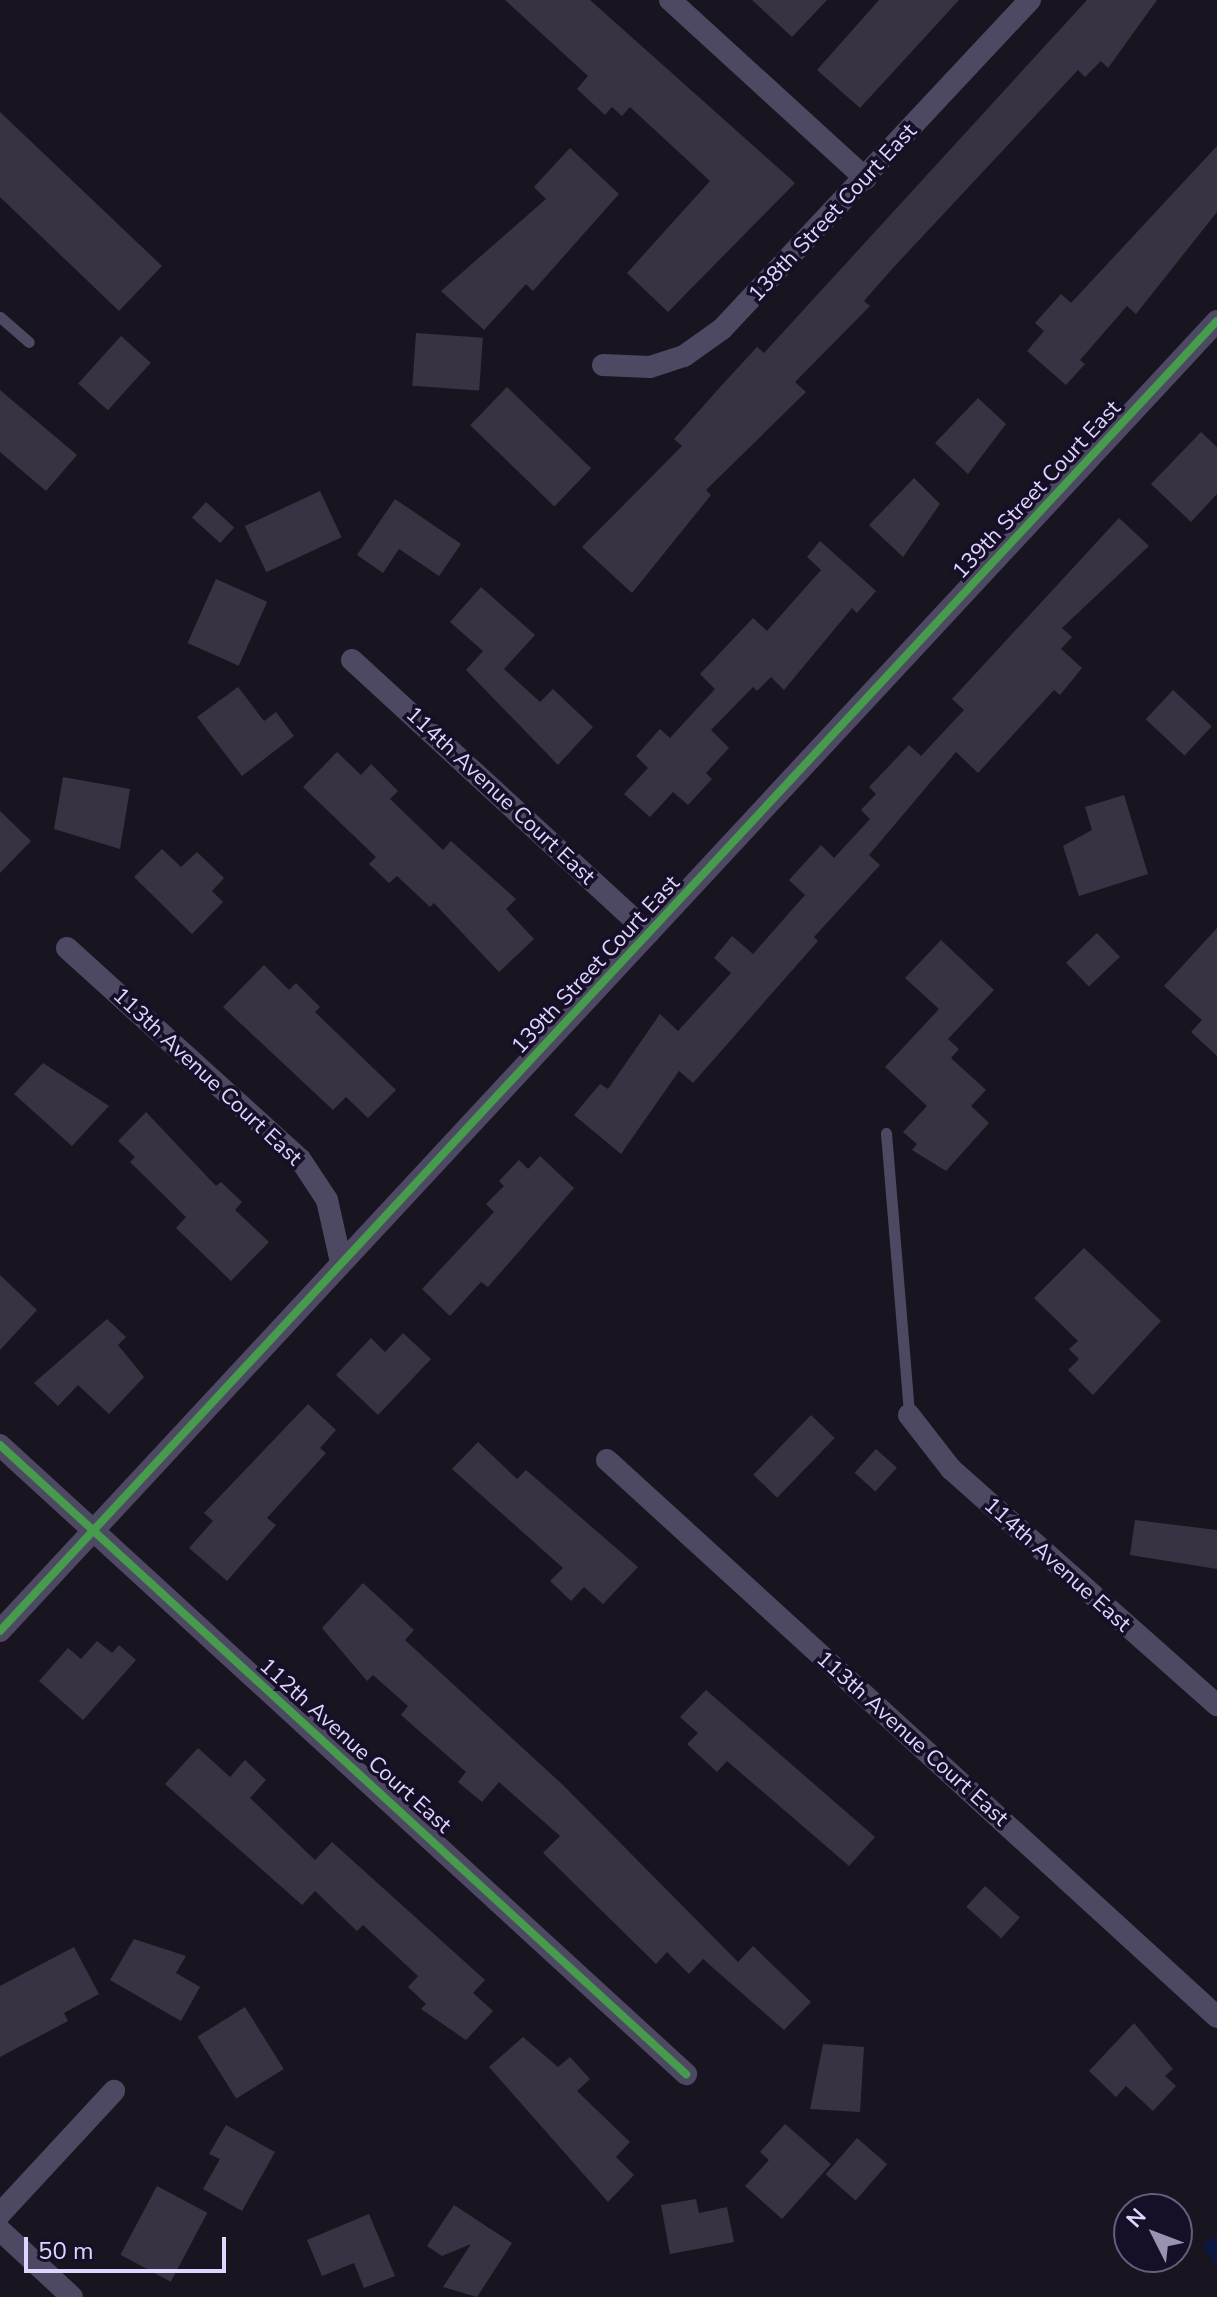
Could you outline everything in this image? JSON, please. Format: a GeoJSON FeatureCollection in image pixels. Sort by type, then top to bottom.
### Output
{"type":"FeatureCollection","features":[{"type":"Feature","properties":{"kind":"street"},"geometry":{"type":"LineString","coordinates":[[670,0],[866,179]]}},
{"type":"Feature","properties":{"kind":"street","name":"138th Street Court East"},"geometry":{"type":"LineString","coordinates":[[603,365],[650,367],[696,347],[753,300],[1030,0]]}},
{"type":"Feature","properties":{"kind":"street","name":"139th Street Court East"},"geometry":{"type":"LineString","coordinates":[[0,1631],[1217,321]]}},
{"type":"Feature","properties":{"kind":"street","name":"114th Avenue Court East"},"geometry":{"type":"LineString","coordinates":[[352,660],[649,933]]}},
{"type":"Feature","properties":{"kind":"street","name":"113th Avenue Court East"},"geometry":{"type":"LineString","coordinates":[[67,948],[300,1159],[327,1200],[341,1262]]}},
{"type":"Feature","properties":{"kind":"street","name":"114th Avenue East"},"geometry":{"type":"LineString","coordinates":[[909,1415],[951,1469],[1217,1705]]}},
{"type":"Feature","properties":{"kind":"street","name":"112th Avenue Court East"},"geometry":{"type":"LineString","coordinates":[[0,1445],[686,2074]]}},
{"type":"Feature","properties":{"kind":"street","name":"113th Avenue Court East"},"geometry":{"type":"LineString","coordinates":[[607,1460],[1217,2017]]}},
{"type":"Feature","properties":{"kind":"street"},"geometry":{"type":"LineString","coordinates":[[0,2214],[114,2091]]}},
{"type":"Feature","properties":{"kind":"street"},"geometry":{"type":"LineString","coordinates":[[0,2230],[72,2297]]}},
{"type":"Feature","properties":{"kind":"lane"},"geometry":{"type":"LineString","coordinates":[[0,317],[29,342]]}},
{"type":"Feature","properties":{"kind":"lane"},"geometry":{"type":"LineString","coordinates":[[886,1133],[909,1415]]}},
{"type":"Feature","properties":{"kind":"water"},"geometry":{"type":"Polygon","coordinates":[[[1217,2236],[1217,2266],[1202,2245],[1217,2236]]]}},
{"type":"Feature","properties":{"kind":"building"},"geometry":{"type":"Polygon","coordinates":[[[505,0],[590,0],[795,183],[668,312],[627,273],[710,181],[630,107],[622,116],[612,107],[605,115],[577,89],[588,76],[505,0]]]}},
{"type":"Feature","properties":{"kind":"building"},"geometry":{"type":"Polygon","coordinates":[[[752,0],[827,0],[792,37],[752,0]]]}},
{"type":"Feature","properties":{"kind":"building"},"geometry":{"type":"Polygon","coordinates":[[[879,0],[959,0],[860,108],[817,70],[879,0]]]}},
{"type":"Feature","properties":{"kind":"building"},"geometry":{"type":"Polygon","coordinates":[[[1087,0],[1157,0],[1108,68],[1101,61],[1085,77],[1078,70],[892,269],[864,301],[870,306],[795,382],[806,392],[706,490],[711,495],[632,593],[582,547],[682,446],[674,439],[757,347],[764,353],[1087,0]]]}},
{"type":"Feature","properties":{"kind":"building"},"geometry":{"type":"Polygon","coordinates":[[[0,112],[162,266],[119,311],[0,197],[0,112]]]}},
{"type":"Feature","properties":{"kind":"building"},"geometry":{"type":"Polygon","coordinates":[[[1217,146],[1217,212],[1136,314],[1127,306],[1080,360],[1085,364],[1066,385],[1027,351],[1044,331],[1035,323],[1061,294],[1071,303],[1217,146]]]}},
{"type":"Feature","properties":{"kind":"building"},"geometry":{"type":"Polygon","coordinates":[[[570,148],[619,194],[533,291],[526,284],[484,330],[441,291],[546,199],[534,187],[570,148]]]}},
{"type":"Feature","properties":{"kind":"building"},"geometry":{"type":"Polygon","coordinates":[[[416,333],[483,338],[479,391],[412,386],[416,333]]]}},
{"type":"Feature","properties":{"kind":"building"},"geometry":{"type":"Polygon","coordinates":[[[121,336],[151,363],[108,410],[78,384],[121,336]]]}},
{"type":"Feature","properties":{"kind":"building"},"geometry":{"type":"Polygon","coordinates":[[[507,387],[591,468],[554,506],[470,425],[507,387]]]}},
{"type":"Feature","properties":{"kind":"building"},"geometry":{"type":"Polygon","coordinates":[[[0,390],[77,455],[46,491],[0,452],[0,390]]]}},
{"type":"Feature","properties":{"kind":"building"},"geometry":{"type":"Polygon","coordinates":[[[978,398],[1006,424],[968,474],[935,443],[978,398]]]}},
{"type":"Feature","properties":{"kind":"building"},"geometry":{"type":"Polygon","coordinates":[[[1201,432],[1217,447],[1217,494],[1191,522],[1151,484],[1201,432]]]}},
{"type":"Feature","properties":{"kind":"building"},"geometry":{"type":"Polygon","coordinates":[[[914,478],[940,504],[903,557],[869,525],[914,478]]]}},
{"type":"Feature","properties":{"kind":"building"},"geometry":{"type":"Polygon","coordinates":[[[320,491],[342,537],[266,572],[245,526],[320,491]]]}},
{"type":"Feature","properties":{"kind":"building"},"geometry":{"type":"Polygon","coordinates":[[[395,499],[461,544],[439,576],[399,549],[383,573],[357,555],[395,499]]]}},
{"type":"Feature","properties":{"kind":"building"},"geometry":{"type":"Polygon","coordinates":[[[206,502],[234,527],[220,543],[192,518],[206,502]]]}},
{"type":"Feature","properties":{"kind":"building"},"geometry":{"type":"Polygon","coordinates":[[[1119,518],[1149,546],[1062,628],[1072,637],[1061,649],[1082,668],[1060,695],[1054,690],[978,773],[956,752],[869,855],[880,865],[814,937],[818,941],[693,1083],[679,1071],[621,1154],[574,1115],[600,1084],[608,1089],[660,1014],[678,1031],[731,973],[714,958],[732,936],[753,954],[805,895],[789,880],[821,845],[834,858],[870,819],[861,810],[876,794],[869,787],[909,745],[921,756],[964,710],[952,699],[1119,518]]]}},
{"type":"Feature","properties":{"kind":"building"},"geometry":{"type":"Polygon","coordinates":[[[820,541],[876,591],[857,613],[852,608],[784,690],[771,677],[757,691],[753,687],[711,730],[729,748],[706,773],[712,779],[688,805],[673,792],[650,817],[624,794],[648,768],[636,756],[660,729],[670,738],[715,689],[700,674],[753,618],[767,631],[821,570],[807,557],[820,541]]]}},
{"type":"Feature","properties":{"kind":"building"},"geometry":{"type":"Polygon","coordinates":[[[216,579],[267,602],[239,666],[188,643],[216,579]]]}},
{"type":"Feature","properties":{"kind":"building"},"geometry":{"type":"Polygon","coordinates":[[[481,587],[535,635],[504,669],[540,702],[553,689],[593,727],[558,765],[466,670],[483,651],[450,622],[481,587]]]}},
{"type":"Feature","properties":{"kind":"building"},"geometry":{"type":"Polygon","coordinates":[[[238,687],[264,721],[276,712],[294,736],[242,776],[197,717],[238,687]]]}},
{"type":"Feature","properties":{"kind":"building"},"geometry":{"type":"Polygon","coordinates":[[[1173,690],[1212,726],[1184,755],[1146,719],[1173,690]]]}},
{"type":"Feature","properties":{"kind":"building"},"geometry":{"type":"Polygon","coordinates":[[[337,752],[361,775],[371,764],[398,791],[390,799],[443,850],[451,841],[516,899],[506,909],[534,939],[499,972],[434,903],[430,907],[397,876],[389,883],[369,864],[376,857],[303,787],[337,752]]]}},
{"type":"Feature","properties":{"kind":"building"},"geometry":{"type":"Polygon","coordinates":[[[63,777],[130,789],[120,849],[54,829],[63,777]]]}},
{"type":"Feature","properties":{"kind":"building"},"geometry":{"type":"Polygon","coordinates":[[[1124,795],[1148,874],[1079,896],[1063,846],[1092,830],[1085,807],[1124,795]]]}},
{"type":"Feature","properties":{"kind":"building"},"geometry":{"type":"Polygon","coordinates":[[[0,811],[31,841],[0,873],[0,811]]]}},
{"type":"Feature","properties":{"kind":"building"},"geometry":{"type":"Polygon","coordinates":[[[162,849],[181,867],[197,852],[224,878],[212,891],[223,902],[192,934],[134,877],[162,849]]]}},
{"type":"Feature","properties":{"kind":"building"},"geometry":{"type":"Polygon","coordinates":[[[1217,928],[1217,1056],[1191,1032],[1202,1020],[1164,986],[1217,928]]]}},
{"type":"Feature","properties":{"kind":"building"},"geometry":{"type":"Polygon","coordinates":[[[1097,933],[1120,957],[1089,987],[1066,963],[1097,933]]]}},
{"type":"Feature","properties":{"kind":"building"},"geometry":{"type":"Polygon","coordinates":[[[941,940],[994,990],[948,1039],[959,1049],[951,1058],[986,1090],[971,1106],[989,1123],[946,1171],[912,1150],[917,1144],[903,1132],[927,1106],[885,1067],[939,1009],[905,978],[941,940]]]}},
{"type":"Feature","properties":{"kind":"building"},"geometry":{"type":"Polygon","coordinates":[[[264,965],[289,990],[296,983],[320,1007],[315,1012],[396,1090],[368,1118],[346,1097],[333,1110],[223,1007],[264,965]]]}},
{"type":"Feature","properties":{"kind":"building"},"geometry":{"type":"Polygon","coordinates":[[[43,1063],[109,1106],[72,1146],[14,1094],[43,1063]]]}},
{"type":"Feature","properties":{"kind":"building"},"geometry":{"type":"Polygon","coordinates":[[[146,1112],[216,1186],[221,1182],[242,1202],[235,1210],[269,1242],[231,1281],[176,1228],[186,1217],[130,1162],[135,1157],[118,1141],[146,1112]]]}},
{"type":"Feature","properties":{"kind":"building"},"geometry":{"type":"Polygon","coordinates":[[[540,1156],[574,1188],[488,1287],[481,1282],[450,1316],[422,1289],[494,1212],[486,1204],[504,1186],[499,1181],[519,1160],[528,1169],[540,1156]]]}},
{"type":"Feature","properties":{"kind":"building"},"geometry":{"type":"Polygon","coordinates":[[[1084,1248],[1161,1321],[1093,1395],[1068,1370],[1079,1359],[1069,1349],[1078,1341],[1034,1298],[1084,1248]]]}},
{"type":"Feature","properties":{"kind":"building"},"geometry":{"type":"Polygon","coordinates":[[[0,1275],[37,1310],[0,1350],[0,1275]]]}},
{"type":"Feature","properties":{"kind":"building"},"geometry":{"type":"Polygon","coordinates":[[[107,1319],[126,1337],[118,1345],[144,1377],[109,1414],[78,1385],[58,1406],[34,1383],[107,1319]]]}},
{"type":"Feature","properties":{"kind":"building"},"geometry":{"type":"Polygon","coordinates":[[[403,1333],[431,1359],[378,1415],[336,1375],[371,1338],[385,1352],[403,1333]]]}},
{"type":"Feature","properties":{"kind":"building"},"geometry":{"type":"Polygon","coordinates":[[[308,1404],[336,1430],[320,1448],[326,1453],[267,1518],[276,1525],[227,1581],[189,1548],[213,1521],[204,1513],[308,1404]]]}},
{"type":"Feature","properties":{"kind":"building"},"geometry":{"type":"Polygon","coordinates":[[[811,1415],[835,1438],[777,1498],[753,1475],[811,1415]]]}},
{"type":"Feature","properties":{"kind":"building"},"geometry":{"type":"Polygon","coordinates":[[[478,1442],[517,1479],[526,1470],[638,1567],[603,1604],[584,1587],[571,1601],[550,1581],[563,1568],[452,1469],[478,1442]]]}},
{"type":"Feature","properties":{"kind":"building"},"geometry":{"type":"Polygon","coordinates":[[[876,1449],[897,1468],[875,1492],[855,1473],[876,1449]]]}},
{"type":"Feature","properties":{"kind":"building"},"geometry":{"type":"Polygon","coordinates":[[[1135,1520],[1217,1530],[1217,1569],[1130,1555],[1135,1520]]]}},
{"type":"Feature","properties":{"kind":"building"},"geometry":{"type":"Polygon","coordinates":[[[363,1583],[414,1630],[405,1640],[564,1786],[738,1962],[753,1946],[811,2002],[784,2030],[703,1959],[689,1974],[667,1952],[656,1964],[543,1853],[560,1836],[499,1782],[482,1802],[458,1782],[466,1772],[401,1715],[408,1706],[373,1675],[367,1681],[322,1628],[363,1583]]]}},
{"type":"Feature","properties":{"kind":"building"},"geometry":{"type":"Polygon","coordinates":[[[97,1641],[112,1653],[119,1645],[136,1660],[83,1720],[39,1681],[68,1648],[81,1659],[97,1641]]]}},
{"type":"Feature","properties":{"kind":"building"},"geometry":{"type":"Polygon","coordinates":[[[706,1690],[875,1837],[849,1866],[727,1761],[717,1772],[687,1744],[698,1733],[680,1717],[706,1690]]]}},
{"type":"Feature","properties":{"kind":"building"},"geometry":{"type":"Polygon","coordinates":[[[198,1748],[230,1777],[245,1760],[266,1780],[250,1798],[315,1860],[332,1842],[485,1980],[473,1993],[493,2011],[466,2040],[421,2009],[426,2004],[408,1987],[418,1976],[363,1925],[357,1931],[315,1891],[302,1905],[165,1784],[198,1748]]]}},
{"type":"Feature","properties":{"kind":"building"},"geometry":{"type":"Polygon","coordinates":[[[985,1886],[1020,1917],[1001,1938],[966,1907],[985,1886]]]}},
{"type":"Feature","properties":{"kind":"building"},"geometry":{"type":"Polygon","coordinates":[[[134,1939],[186,1956],[176,1973],[200,1987],[181,2021],[110,1980],[134,1939]]]}},
{"type":"Feature","properties":{"kind":"building"},"geometry":{"type":"Polygon","coordinates":[[[74,1947],[99,1994],[64,2013],[68,2021],[0,2057],[0,1986],[74,1947]]]}},
{"type":"Feature","properties":{"kind":"building"},"geometry":{"type":"Polygon","coordinates":[[[245,2007],[284,2069],[236,2099],[198,2037],[245,2007]]]}},
{"type":"Feature","properties":{"kind":"building"},"geometry":{"type":"Polygon","coordinates":[[[1134,2023],[1173,2069],[1165,2076],[1176,2086],[1153,2111],[1126,2086],[1116,2097],[1089,2071],[1134,2023]]]}},
{"type":"Feature","properties":{"kind":"building"},"geometry":{"type":"Polygon","coordinates":[[[523,2037],[558,2067],[570,2057],[590,2079],[577,2091],[630,2142],[616,2157],[634,2175],[608,2202],[489,2067],[523,2037]]]}},
{"type":"Feature","properties":{"kind":"building"},"geometry":{"type":"Polygon","coordinates":[[[823,2044],[864,2047],[860,2112],[810,2109],[823,2044]]]}},
{"type":"Feature","properties":{"kind":"building"},"geometry":{"type":"Polygon","coordinates":[[[785,2124],[831,2164],[782,2219],[745,2186],[769,2160],[760,2152],[785,2124]]]}},
{"type":"Feature","properties":{"kind":"building"},"geometry":{"type":"Polygon","coordinates":[[[226,2125],[275,2152],[242,2211],[203,2189],[220,2159],[209,2154],[226,2125]]]}},
{"type":"Feature","properties":{"kind":"building"},"geometry":{"type":"Polygon","coordinates":[[[857,2138],[887,2164],[856,2200],[826,2174],[857,2138]]]}},
{"type":"Feature","properties":{"kind":"building"},"geometry":{"type":"Polygon","coordinates":[[[157,2186],[207,2213],[171,2282],[120,2255],[157,2186]]]}},
{"type":"Feature","properties":{"kind":"building"},"geometry":{"type":"Polygon","coordinates":[[[696,2199],[699,2213],[727,2207],[734,2242],[670,2254],[661,2205],[696,2199]]]}},
{"type":"Feature","properties":{"kind":"building"},"geometry":{"type":"Polygon","coordinates":[[[454,2205],[512,2243],[477,2297],[443,2287],[471,2244],[442,2256],[427,2246],[454,2205]]]}},
{"type":"Feature","properties":{"kind":"building"},"geometry":{"type":"Polygon","coordinates":[[[369,2214],[395,2276],[364,2288],[354,2263],[322,2276],[307,2240],[369,2214]]]}},
{"type":"Feature","properties":{"kind":"cycle path"},"geometry":{"type":"LineString","coordinates":[[0,1631],[1217,321]]}},
{"type":"Feature","properties":{"kind":"cycle path"},"geometry":{"type":"LineString","coordinates":[[0,1445],[686,2074]]}}]}
